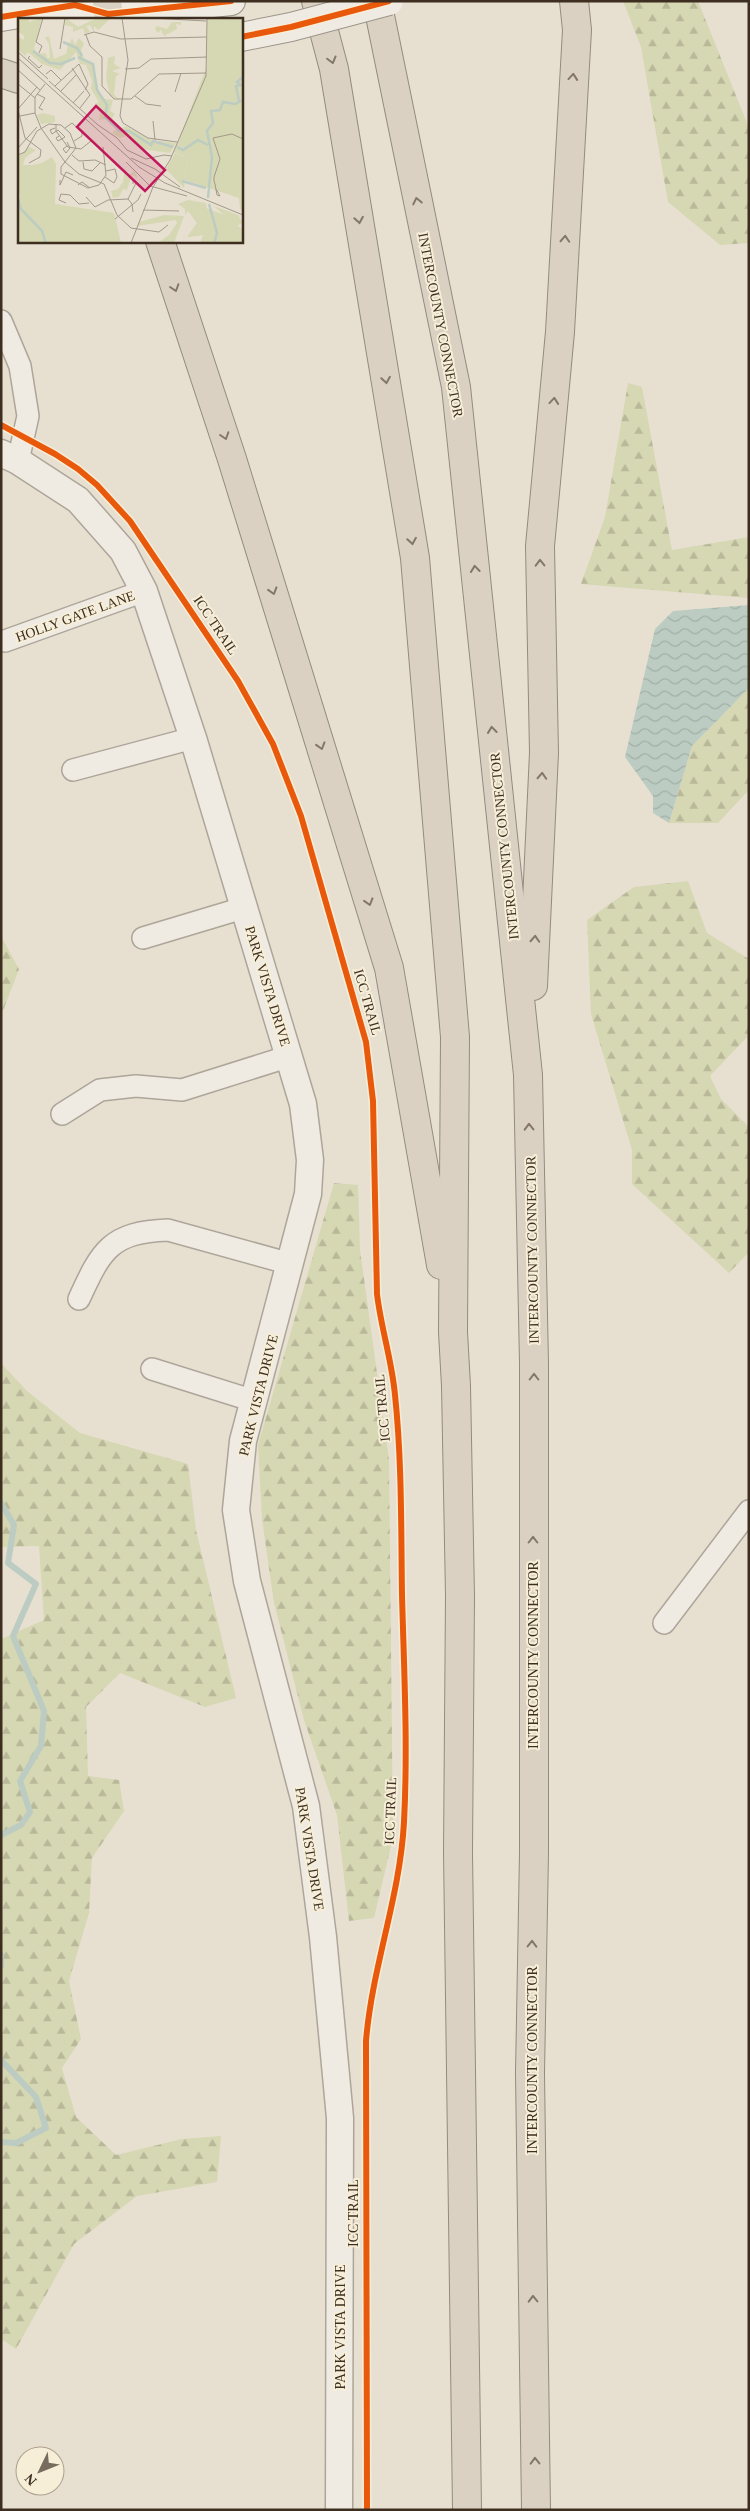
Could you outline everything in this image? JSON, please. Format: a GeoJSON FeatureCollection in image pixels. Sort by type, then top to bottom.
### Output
{"type":"FeatureCollection","features":[{"type":"Feature","properties":{"kind":"highway"},"geometry":{"type":"LineString","coordinates":[[316,1],[334,69],[415,558],[455,1038],[452,1332],[456,1386],[460,1596],[458,1852],[467,2510]]}},
{"type":"Feature","properties":{"kind":"highway","name":"INTERCOUNTY CONNECTOR"},"geometry":{"type":"LineString","coordinates":[[377,1],[456,387],[528,1075],[534,1364],[534,1852],[530,2073],[536,2510]]}},
{"type":"Feature","properties":{"kind":"highway"},"geometry":{"type":"LineString","coordinates":[[528,1075],[544,754],[540,546],[560,332],[577,30],[574,1]]}},
{"type":"Feature","properties":{"kind":"highway"},"geometry":{"type":"LineString","coordinates":[[1,72],[18,79]]}},
{"type":"Feature","properties":{"kind":"highway"},"geometry":{"type":"LineString","coordinates":[[160,242],[232,459],[389,968],[452,1332]]}},
{"type":"Feature","properties":{"kind":"main road"},"geometry":{"type":"LineString","coordinates":[[242,37],[291,27],[389,1]]}},
{"type":"Feature","properties":{"kind":"main road"},"geometry":{"type":"LineString","coordinates":[[1,17],[75,5],[108,11],[229,2]]}},
{"type":"Feature","properties":{"kind":"main road"},"geometry":{"type":"LineString","coordinates":[[1,72],[18,69]]}},
{"type":"Feature","properties":{"kind":"street"},"geometry":{"type":"LineString","coordinates":[[1,321],[20,366],[28,416],[10,457]]}},
{"type":"Feature","properties":{"kind":"street","name":"PARK VISTA DRIVE"},"geometry":{"type":"LineString","coordinates":[[10,457],[78,500],[123,551],[144,591],[192,738],[303,1104],[310,1160],[308,1194],[243,1441],[236,1510],[247,1581],[306,1806],[321,1918],[340,2118],[339,2510]]}},
{"type":"Feature","properties":{"kind":"street","name":"HOLLY GATE LANE"},"geometry":{"type":"LineString","coordinates":[[5,641],[144,591]]}},
{"type":"Feature","properties":{"kind":"street"},"geometry":{"type":"LineString","coordinates":[[73,770],[192,738]]}},
{"type":"Feature","properties":{"kind":"street"},"geometry":{"type":"LineString","coordinates":[[143,938],[243,908]]}},
{"type":"Feature","properties":{"kind":"street"},"geometry":{"type":"LineString","coordinates":[[62,1114],[100,1090],[136,1086],[182,1090],[290,1056]]}},
{"type":"Feature","properties":{"kind":"street"},"geometry":{"type":"LineString","coordinates":[[79,1299],[96,1261],[113,1243],[149,1230],[168,1230],[291,1264]]}},
{"type":"Feature","properties":{"kind":"street"},"geometry":{"type":"LineString","coordinates":[[152,1369],[254,1401]]}},
{"type":"Feature","properties":{"kind":"street"},"geometry":{"type":"LineString","coordinates":[[664,1623],[749,1511]]}},
{"type":"Feature","properties":{"kind":"green space"},"geometry":{"type":"Polygon","coordinates":[[[623,1],[698,1],[749,128],[749,243],[720,245],[668,202],[641,47],[623,1]]]}},
{"type":"Feature","properties":{"kind":"green space"},"geometry":{"type":"Polygon","coordinates":[[[628,383],[642,387],[672,550],[749,537],[749,598],[581,584],[605,517],[628,383]]]}},
{"type":"Feature","properties":{"kind":"green space"},"geometry":{"type":"Polygon","coordinates":[[[749,688],[749,790],[718,823],[669,823],[692,746],[749,688]]]}},
{"type":"Feature","properties":{"kind":"green space"},"geometry":{"type":"Polygon","coordinates":[[[688,881],[707,933],[749,959],[749,1035],[710,1076],[721,1099],[749,1127],[749,1252],[729,1273],[632,1184],[632,1150],[591,1014],[587,920],[634,887],[688,881]]]}},
{"type":"Feature","properties":{"kind":"green space"},"geometry":{"type":"Polygon","coordinates":[[[1,936],[19,969],[1,1016],[1,936]]]}},
{"type":"Feature","properties":{"kind":"green space"},"geometry":{"type":"Polygon","coordinates":[[[334,1183],[358,1185],[360,1250],[389,1460],[393,1837],[374,1918],[349,1921],[337,1815],[304,1720],[274,1603],[262,1519],[258,1445],[334,1183]]]}},
{"type":"Feature","properties":{"kind":"green space"},"geometry":{"type":"Polygon","coordinates":[[[1,1363],[27,1391],[80,1433],[188,1464],[196,1530],[236,1698],[205,1707],[120,1673],[86,1707],[88,1776],[119,1780],[124,1811],[92,1858],[89,1913],[69,1981],[81,2039],[62,2068],[76,2117],[116,2155],[182,2139],[221,2136],[217,2182],[137,2196],[74,2244],[16,2349],[1,2339],[1,1639],[44,1620],[39,1546],[1,1547],[1,1363]]]}},
{"type":"Feature","properties":{"kind":"water"},"geometry":{"type":"Polygon","coordinates":[[[749,605],[749,688],[692,746],[669,823],[653,813],[653,796],[625,757],[655,629],[673,611],[749,605]]]}},
{"type":"Feature","properties":{"kind":"waterway"},"geometry":{"type":"LineString","coordinates":[[1,1503],[14,1525],[8,1563],[36,1584],[13,1636],[44,1711],[41,1746],[20,1781],[30,1812],[21,1825],[1,1835]]}},
{"type":"Feature","properties":{"kind":"waterway"},"geometry":{"type":"LineString","coordinates":[[1,1955],[1,1966]]}},
{"type":"Feature","properties":{"kind":"waterway"},"geometry":{"type":"LineString","coordinates":[[1,2060],[36,2097],[46,2128],[16,2143],[1,2142]]}},
{"type":"Feature","properties":{"kind":"cycle path"},"geometry":{"type":"LineString","coordinates":[[1,17],[75,5],[108,14],[231,1]]}},
{"type":"Feature","properties":{"kind":"cycle path"},"geometry":{"type":"LineString","coordinates":[[242,37],[291,27],[389,1]]}},
{"type":"Feature","properties":{"kind":"cycle path","name":"ICC TRAIL"},"geometry":{"type":"LineString","coordinates":[[1,425],[55,454],[78,469],[97,485],[130,521],[238,681],[273,744],[301,816],[366,1042],[373,1101],[377,1294],[394,1382],[399,1445],[406,1737],[404,1822],[401,1850],[392,1905],[369,2013],[366,2041],[367,2510]]}}]}
